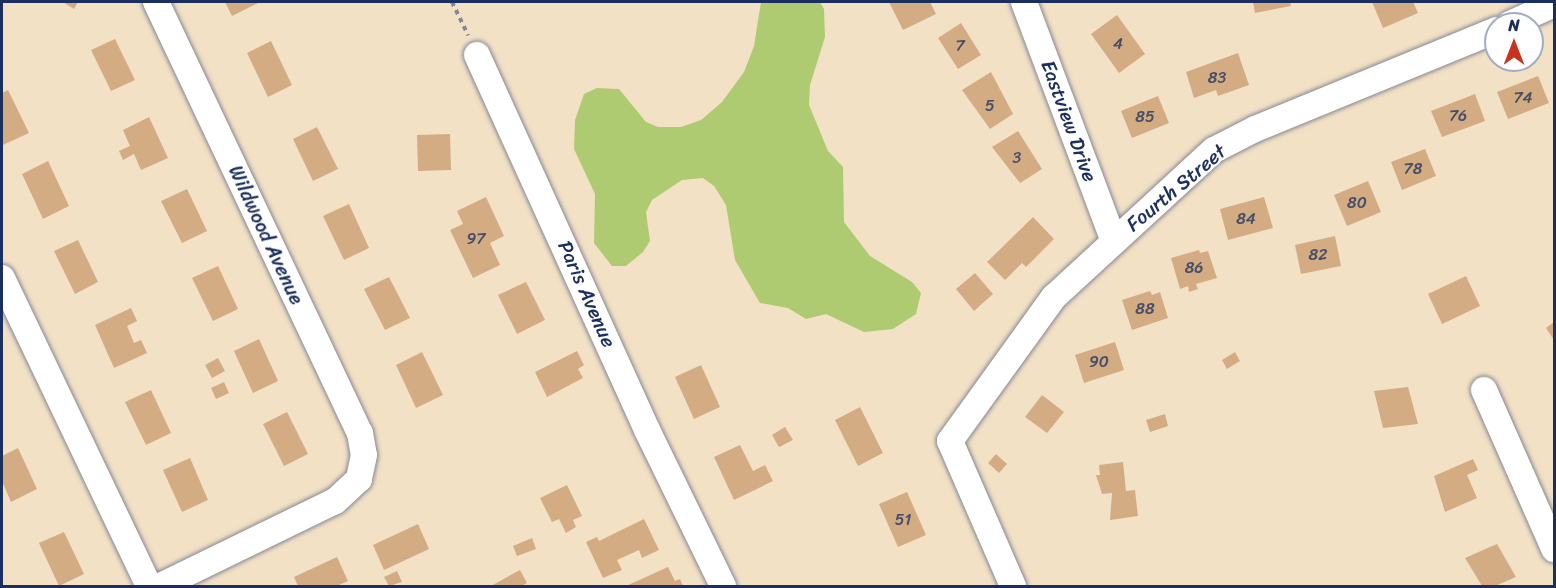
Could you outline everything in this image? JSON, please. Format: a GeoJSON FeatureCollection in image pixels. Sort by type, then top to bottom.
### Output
{"type":"FeatureCollection","features":[{"type":"Feature","properties":{"kind":"street","name":"Wildwood Avenue"},"geometry":{"type":"LineString","coordinates":[[156,2],[360,433],[362,471],[353,487],[335,501],[161,586]]}},
{"type":"Feature","properties":{"kind":"street","name":"Eastview Drive"},"geometry":{"type":"LineString","coordinates":[[1024,2],[1114,241]]}},
{"type":"Feature","properties":{"kind":"street"},"geometry":{"type":"LineString","coordinates":[[1536,12],[1554,4]]}},
{"type":"Feature","properties":{"kind":"street","name":"Fourth Street"},"geometry":{"type":"LineString","coordinates":[[1013,586],[951,441],[958,426],[1054,297],[1214,150],[1484,35]]}},
{"type":"Feature","properties":{"kind":"street","name":"Paris Avenue"},"geometry":{"type":"LineString","coordinates":[[477,54],[647,430],[723,586]]}},
{"type":"Feature","properties":{"kind":"street"},"geometry":{"type":"LineString","coordinates":[[2,278],[149,586]]}},
{"type":"Feature","properties":{"kind":"street"},"geometry":{"type":"LineString","coordinates":[[1484,390],[1554,549]]}},
{"type":"Feature","properties":{"kind":"path"},"geometry":{"type":"LineString","coordinates":[[452,2],[477,54]]}},
{"type":"Feature","properties":{"kind":"green space"},"geometry":{"type":"Polygon","coordinates":[[[761,2],[820,2],[824,9],[825,37],[810,85],[809,105],[828,151],[843,167],[844,222],[870,256],[912,282],[921,293],[916,314],[893,329],[864,332],[826,314],[806,319],[788,308],[760,303],[735,260],[726,205],[714,186],[703,178],[682,180],[652,200],[646,212],[650,241],[643,252],[626,266],[612,266],[594,243],[595,194],[574,149],[575,120],[584,94],[597,88],[619,89],[646,122],[658,127],[681,127],[701,120],[722,102],[744,72],[754,46],[761,2]]]}},
{"type":"Feature","properties":{"kind":"building"},"geometry":{"type":"Polygon","coordinates":[[[63,2],[78,2],[74,9],[63,2]]]}},
{"type":"Feature","properties":{"kind":"building"},"geometry":{"type":"Polygon","coordinates":[[[225,2],[260,2],[232,16],[225,2]]]}},
{"type":"Feature","properties":{"kind":"building"},"geometry":{"type":"Polygon","coordinates":[[[889,2],[930,2],[936,14],[903,30],[889,2]]]}},
{"type":"Feature","properties":{"kind":"building"},"geometry":{"type":"Polygon","coordinates":[[[1253,2],[1290,2],[1291,6],[1255,13],[1253,2]]]}},
{"type":"Feature","properties":{"kind":"building"},"geometry":{"type":"Polygon","coordinates":[[[1372,2],[1413,2],[1418,13],[1383,28],[1372,2]]]}},
{"type":"Feature","properties":{"kind":"building"},"geometry":{"type":"Polygon","coordinates":[[[1117,15],[1145,54],[1119,73],[1091,34],[1117,15]]]}},
{"type":"Feature","properties":{"kind":"building"},"geometry":{"type":"Polygon","coordinates":[[[961,23],[981,55],[958,69],[938,38],[961,23]]]}},
{"type":"Feature","properties":{"kind":"building"},"geometry":{"type":"Polygon","coordinates":[[[115,39],[135,80],[111,91],[91,50],[115,39]]]}},
{"type":"Feature","properties":{"kind":"building"},"geometry":{"type":"Polygon","coordinates":[[[271,41],[292,85],[268,97],[247,53],[271,41]]]}},
{"type":"Feature","properties":{"kind":"building"},"geometry":{"type":"Polygon","coordinates":[[[1238,53],[1249,85],[1218,96],[1216,90],[1194,98],[1186,72],[1238,53]]]}},
{"type":"Feature","properties":{"kind":"building"},"geometry":{"type":"Polygon","coordinates":[[[991,72],[1013,114],[990,129],[962,90],[991,72]]]}},
{"type":"Feature","properties":{"kind":"building"},"geometry":{"type":"Polygon","coordinates":[[[1538,76],[1549,103],[1508,119],[1497,92],[1538,76]]]}},
{"type":"Feature","properties":{"kind":"building"},"geometry":{"type":"Polygon","coordinates":[[[8,90],[29,133],[3,145],[2,93],[8,90]]]}},
{"type":"Feature","properties":{"kind":"building"},"geometry":{"type":"Polygon","coordinates":[[[1475,94],[1485,121],[1442,137],[1431,111],[1475,94]]]}},
{"type":"Feature","properties":{"kind":"building"},"geometry":{"type":"Polygon","coordinates":[[[1158,96],[1169,123],[1132,138],[1121,111],[1158,96]]]}},
{"type":"Feature","properties":{"kind":"building"},"geometry":{"type":"Polygon","coordinates":[[[149,117],[168,158],[141,170],[134,154],[123,160],[119,151],[130,146],[123,130],[149,117]]]}},
{"type":"Feature","properties":{"kind":"building"},"geometry":{"type":"Polygon","coordinates":[[[317,127],[338,169],[313,181],[293,139],[317,127]]]}},
{"type":"Feature","properties":{"kind":"building"},"geometry":{"type":"Polygon","coordinates":[[[1018,131],[1042,169],[1020,183],[992,147],[1018,131]]]}},
{"type":"Feature","properties":{"kind":"building"},"geometry":{"type":"Polygon","coordinates":[[[450,134],[451,170],[418,171],[417,135],[450,134]]]}},
{"type":"Feature","properties":{"kind":"building"},"geometry":{"type":"Polygon","coordinates":[[[1425,149],[1436,176],[1402,190],[1391,162],[1425,149]]]}},
{"type":"Feature","properties":{"kind":"building"},"geometry":{"type":"Polygon","coordinates":[[[48,161],[69,206],[43,219],[22,174],[48,161]]]}},
{"type":"Feature","properties":{"kind":"building"},"geometry":{"type":"Polygon","coordinates":[[[1368,181],[1381,212],[1347,226],[1334,195],[1368,181]]]}},
{"type":"Feature","properties":{"kind":"building"},"geometry":{"type":"Polygon","coordinates":[[[187,189],[207,231],[182,243],[161,201],[187,189]]]}},
{"type":"Feature","properties":{"kind":"building"},"geometry":{"type":"Polygon","coordinates":[[[486,197],[504,236],[490,243],[500,265],[473,278],[450,230],[463,224],[457,211],[486,197]]]}},
{"type":"Feature","properties":{"kind":"building"},"geometry":{"type":"Polygon","coordinates":[[[1264,197],[1273,228],[1228,240],[1220,209],[1264,197]]]}},
{"type":"Feature","properties":{"kind":"building"},"geometry":{"type":"Polygon","coordinates":[[[349,204],[369,248],[344,260],[323,216],[349,204]]]}},
{"type":"Feature","properties":{"kind":"building"},"geometry":{"type":"Polygon","coordinates":[[[1033,217],[1054,239],[1026,267],[1022,263],[1005,280],[987,262],[1033,217]]]}},
{"type":"Feature","properties":{"kind":"building"},"geometry":{"type":"Polygon","coordinates":[[[1335,236],[1341,266],[1301,274],[1295,245],[1335,236]]]}},
{"type":"Feature","properties":{"kind":"building"},"geometry":{"type":"Polygon","coordinates":[[[78,240],[98,282],[75,294],[54,251],[78,240]]]}},
{"type":"Feature","properties":{"kind":"building"},"geometry":{"type":"Polygon","coordinates":[[[1199,250],[1200,253],[1208,251],[1217,278],[1196,284],[1198,289],[1189,292],[1188,286],[1180,289],[1171,258],[1199,250]]]}},
{"type":"Feature","properties":{"kind":"building"},"geometry":{"type":"Polygon","coordinates":[[[218,266],[238,309],[213,321],[192,278],[218,266]]]}},
{"type":"Feature","properties":{"kind":"building"},"geometry":{"type":"Polygon","coordinates":[[[975,273],[993,294],[974,311],[956,289],[975,273]]]}},
{"type":"Feature","properties":{"kind":"building"},"geometry":{"type":"Polygon","coordinates":[[[1466,276],[1480,306],[1442,324],[1428,294],[1466,276]]]}},
{"type":"Feature","properties":{"kind":"building"},"geometry":{"type":"Polygon","coordinates":[[[389,277],[410,318],[385,330],[364,289],[389,277]]]}},
{"type":"Feature","properties":{"kind":"building"},"geometry":{"type":"Polygon","coordinates":[[[526,282],[545,320],[517,334],[498,295],[526,282]]]}},
{"type":"Feature","properties":{"kind":"building"},"geometry":{"type":"Polygon","coordinates":[[[1150,291],[1152,295],[1160,292],[1168,318],[1132,330],[1122,300],[1150,291]]]}},
{"type":"Feature","properties":{"kind":"building"},"geometry":{"type":"Polygon","coordinates":[[[131,308],[137,321],[127,326],[134,343],[141,340],[147,353],[114,368],[95,325],[131,308]]]}},
{"type":"Feature","properties":{"kind":"building"},"geometry":{"type":"Polygon","coordinates":[[[1554,322],[1554,340],[1546,328],[1554,322]]]}},
{"type":"Feature","properties":{"kind":"building"},"geometry":{"type":"Polygon","coordinates":[[[259,339],[278,381],[253,393],[234,351],[259,339]]]}},
{"type":"Feature","properties":{"kind":"building"},"geometry":{"type":"Polygon","coordinates":[[[1115,342],[1124,370],[1084,383],[1075,355],[1115,342]]]}},
{"type":"Feature","properties":{"kind":"building"},"geometry":{"type":"Polygon","coordinates":[[[577,351],[584,365],[578,369],[583,378],[547,397],[535,372],[577,351]]]}},
{"type":"Feature","properties":{"kind":"building"},"geometry":{"type":"Polygon","coordinates":[[[422,352],[443,395],[416,408],[396,365],[422,352]]]}},
{"type":"Feature","properties":{"kind":"building"},"geometry":{"type":"Polygon","coordinates":[[[1235,352],[1240,361],[1227,369],[1222,360],[1235,352]]]}},
{"type":"Feature","properties":{"kind":"building"},"geometry":{"type":"Polygon","coordinates":[[[218,358],[225,371],[212,378],[205,365],[218,358]]]}},
{"type":"Feature","properties":{"kind":"building"},"geometry":{"type":"Polygon","coordinates":[[[701,365],[720,407],[694,419],[675,377],[701,365]]]}},
{"type":"Feature","properties":{"kind":"building"},"geometry":{"type":"Polygon","coordinates":[[[224,382],[229,393],[216,399],[211,388],[224,382]]]}},
{"type":"Feature","properties":{"kind":"building"},"geometry":{"type":"Polygon","coordinates":[[[1408,387],[1418,424],[1383,428],[1374,391],[1408,387]]]}},
{"type":"Feature","properties":{"kind":"building"},"geometry":{"type":"Polygon","coordinates":[[[151,390],[171,433],[146,445],[125,402],[151,390]]]}},
{"type":"Feature","properties":{"kind":"building"},"geometry":{"type":"Polygon","coordinates":[[[1042,395],[1064,412],[1047,433],[1025,417],[1042,395]]]}},
{"type":"Feature","properties":{"kind":"building"},"geometry":{"type":"Polygon","coordinates":[[[860,407],[883,453],[858,466],[835,420],[860,407]]]}},
{"type":"Feature","properties":{"kind":"building"},"geometry":{"type":"Polygon","coordinates":[[[287,412],[308,454],[284,466],[263,424],[287,412]]]}},
{"type":"Feature","properties":{"kind":"building"},"geometry":{"type":"Polygon","coordinates":[[[1165,414],[1168,426],[1150,432],[1146,420],[1165,414]]]}},
{"type":"Feature","properties":{"kind":"building"},"geometry":{"type":"Polygon","coordinates":[[[785,427],[793,440],[779,447],[772,435],[785,427]]]}},
{"type":"Feature","properties":{"kind":"building"},"geometry":{"type":"Polygon","coordinates":[[[740,445],[753,471],[765,465],[773,481],[734,500],[714,457],[740,445]]]}},
{"type":"Feature","properties":{"kind":"building"},"geometry":{"type":"Polygon","coordinates":[[[18,448],[37,489],[11,502],[2,481],[2,456],[18,448]]]}},
{"type":"Feature","properties":{"kind":"building"},"geometry":{"type":"Polygon","coordinates":[[[996,454],[1007,464],[999,473],[988,463],[996,454]]]}},
{"type":"Feature","properties":{"kind":"building"},"geometry":{"type":"Polygon","coordinates":[[[190,458],[208,500],[182,512],[163,470],[190,458]]]}},
{"type":"Feature","properties":{"kind":"building"},"geometry":{"type":"Polygon","coordinates":[[[1473,459],[1478,470],[1467,475],[1477,498],[1445,512],[1434,476],[1473,459]]]}},
{"type":"Feature","properties":{"kind":"building"},"geometry":{"type":"Polygon","coordinates":[[[1123,462],[1126,491],[1135,490],[1138,516],[1110,520],[1112,493],[1102,494],[1096,475],[1100,475],[1099,465],[1123,462]]]}},
{"type":"Feature","properties":{"kind":"building"},"geometry":{"type":"Polygon","coordinates":[[[567,485],[582,516],[573,520],[576,527],[566,533],[559,519],[552,522],[540,498],[567,485]]]}},
{"type":"Feature","properties":{"kind":"building"},"geometry":{"type":"Polygon","coordinates":[[[907,492],[926,535],[898,547],[879,504],[907,492]]]}},
{"type":"Feature","properties":{"kind":"building"},"geometry":{"type":"Polygon","coordinates":[[[644,519],[659,550],[642,558],[639,550],[617,560],[622,570],[603,578],[586,542],[597,537],[599,541],[644,519]]]}},
{"type":"Feature","properties":{"kind":"building"},"geometry":{"type":"Polygon","coordinates":[[[418,524],[429,549],[384,570],[373,545],[418,524]]]}},
{"type":"Feature","properties":{"kind":"building"},"geometry":{"type":"Polygon","coordinates":[[[64,532],[84,574],[59,586],[39,543],[64,532]]]}},
{"type":"Feature","properties":{"kind":"building"},"geometry":{"type":"Polygon","coordinates":[[[532,538],[536,549],[517,556],[513,546],[532,538]]]}},
{"type":"Feature","properties":{"kind":"building"},"geometry":{"type":"Polygon","coordinates":[[[1497,544],[1516,577],[1495,586],[1482,586],[1465,558],[1497,544]]]}},
{"type":"Feature","properties":{"kind":"building"},"geometry":{"type":"Polygon","coordinates":[[[337,557],[348,581],[337,586],[298,586],[294,577],[337,557]]]}},
{"type":"Feature","properties":{"kind":"building"},"geometry":{"type":"Polygon","coordinates":[[[668,567],[675,581],[680,579],[683,586],[626,586],[668,567]]]}},
{"type":"Feature","properties":{"kind":"building"},"geometry":{"type":"Polygon","coordinates":[[[520,570],[527,583],[521,586],[491,586],[520,570]]]}},
{"type":"Feature","properties":{"kind":"building"},"geometry":{"type":"Polygon","coordinates":[[[397,571],[402,582],[389,586],[384,577],[397,571]]]}}]}
